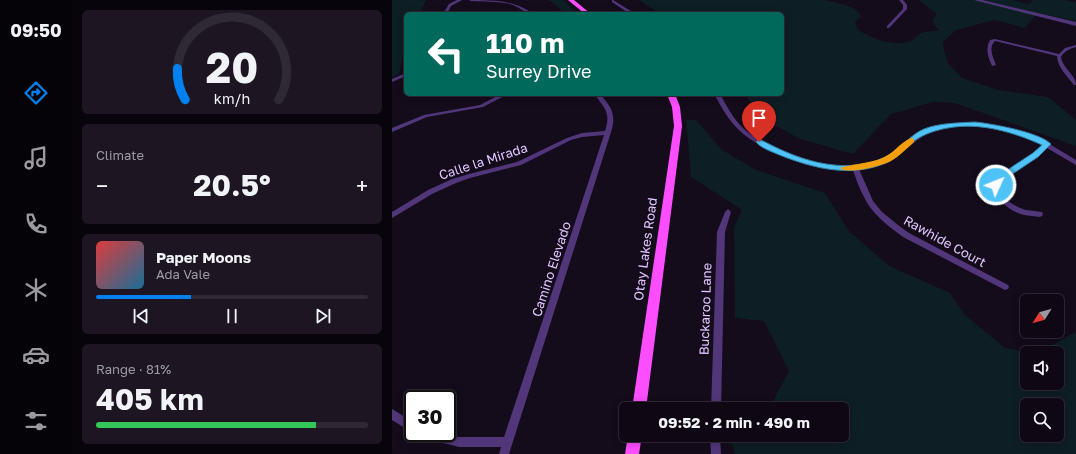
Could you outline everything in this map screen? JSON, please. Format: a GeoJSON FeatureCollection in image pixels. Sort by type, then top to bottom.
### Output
{"type":"FeatureCollection","features":[{"type":"Feature","properties":{"kind":"main road"},"geometry":{"type":"LineString","coordinates":[[571,0],[586,12]]}},
{"type":"Feature","properties":{"kind":"main road","name":"Otay Lakes Road"},"geometry":{"type":"LineString","coordinates":[[640,402],[678,126],[676,107],[672,96]]}},
{"type":"Feature","properties":{"kind":"main road"},"geometry":{"type":"LineString","coordinates":[[632,454],[634,442]]}},
{"type":"Feature","properties":{"kind":"street"},"geometry":{"type":"LineString","coordinates":[[446,12],[450,6],[460,0]]}},
{"type":"Feature","properties":{"kind":"street"},"geometry":{"type":"LineString","coordinates":[[471,0],[514,3],[522,6],[529,12]]}},
{"type":"Feature","properties":{"kind":"street"},"geometry":{"type":"LineString","coordinates":[[888,27],[905,10],[905,5],[901,0]]}},
{"type":"Feature","properties":{"kind":"street"},"geometry":{"type":"LineString","coordinates":[[976,0],[1076,24]]}},
{"type":"Feature","properties":{"kind":"street"},"geometry":{"type":"LineString","coordinates":[[613,1],[631,12]]}},
{"type":"Feature","properties":{"kind":"street"},"geometry":{"type":"LineString","coordinates":[[994,65],[988,51],[992,41],[995,40],[1002,40],[1059,54]]}},
{"type":"Feature","properties":{"kind":"street"},"geometry":{"type":"LineString","coordinates":[[1076,46],[1065,48],[1059,54],[1059,60],[1076,84]]}},
{"type":"Feature","properties":{"kind":"street"},"geometry":{"type":"LineString","coordinates":[[392,80],[404,75]]}},
{"type":"Feature","properties":{"kind":"street"},"geometry":{"type":"LineString","coordinates":[[392,130],[426,116],[481,106],[501,96]]}},
{"type":"Feature","properties":{"kind":"street","name":"Camino Elevado"},"geometry":{"type":"LineString","coordinates":[[504,454],[611,122],[610,112],[598,96]]}},
{"type":"Feature","properties":{"kind":"street"},"geometry":{"type":"LineString","coordinates":[[718,96],[734,121],[741,129],[770,148],[817,165],[832,168],[855,168],[871,165],[885,160],[898,152],[926,131],[949,125],[975,124],[997,127],[1022,134],[1048,144],[1076,163]]}},
{"type":"Feature","properties":{"kind":"street","name":"Calle la Mirada"},"geometry":{"type":"LineString","coordinates":[[392,215],[430,192],[454,181],[519,164],[569,139],[582,135],[608,133]]}},
{"type":"Feature","properties":{"kind":"street"},"geometry":{"type":"LineString","coordinates":[[1040,214],[1025,212],[1011,206],[1000,195],[996,185],[998,180],[1036,155],[1048,144]]}},
{"type":"Feature","properties":{"kind":"street","name":"Rawhide Court"},"geometry":{"type":"LineString","coordinates":[[855,168],[868,198],[882,215],[897,228],[906,235],[1005,287]]}},
{"type":"Feature","properties":{"kind":"street","name":"Buckaroo Lane"},"geometry":{"type":"LineString","coordinates":[[716,402],[721,232],[728,212]]}},
{"type":"Feature","properties":{"kind":"street"},"geometry":{"type":"LineString","coordinates":[[392,414],[404,422]]}},
{"type":"Feature","properties":{"kind":"street"},"geometry":{"type":"LineString","coordinates":[[456,441],[508,442]]}},
{"type":"Feature","properties":{"kind":"street"},"geometry":{"type":"LineString","coordinates":[[715,442],[716,454]]}},
{"type":"Feature","properties":{"kind":"shaded area"},"geometry":{"type":"Polygon","coordinates":[[[392,0],[426,0],[421,12],[404,12],[404,51],[399,74],[392,77],[392,0]]]}},
{"type":"Feature","properties":{"kind":"shaded area"},"geometry":{"type":"Polygon","coordinates":[[[547,0],[563,0],[575,12],[563,12],[552,2],[547,0]]]}},
{"type":"Feature","properties":{"kind":"shaded area"},"geometry":{"type":"Polygon","coordinates":[[[639,0],[824,0],[850,6],[858,12],[861,16],[855,23],[858,30],[890,43],[904,43],[911,41],[923,32],[939,31],[932,21],[937,14],[919,0],[1012,0],[1029,4],[1033,0],[1063,0],[1076,2],[1076,21],[1037,13],[1025,28],[995,20],[956,30],[943,42],[948,63],[962,78],[998,90],[1048,97],[1076,120],[1076,146],[955,103],[933,102],[891,114],[853,154],[800,139],[761,118],[746,96],[784,96],[784,12],[658,12],[639,0]]]}},
{"type":"Feature","properties":{"kind":"shaded area"},"geometry":{"type":"Polygon","coordinates":[[[686,120],[696,120],[721,149],[754,169],[825,193],[849,231],[889,266],[950,293],[964,314],[1005,348],[1020,351],[1020,390],[1064,390],[1064,346],[1050,346],[1076,332],[1076,454],[735,454],[732,442],[849,442],[849,402],[773,402],[789,371],[764,321],[735,318],[734,227],[742,210],[691,177],[686,120]]]}},
{"type":"Feature","properties":{"kind":"slow traffic"},"geometry":{"type":"LineString","coordinates":[[844,168],[863,167],[879,163],[898,152],[911,140]]}},
{"type":"Feature","properties":{"kind":"route"},"geometry":{"type":"LineString","coordinates":[[759,142],[770,148],[810,163],[832,168],[863,167],[879,163],[891,157],[926,131],[949,125],[975,124],[997,127],[1031,137],[1048,144],[1036,155],[998,180],[996,185]]}}]}
